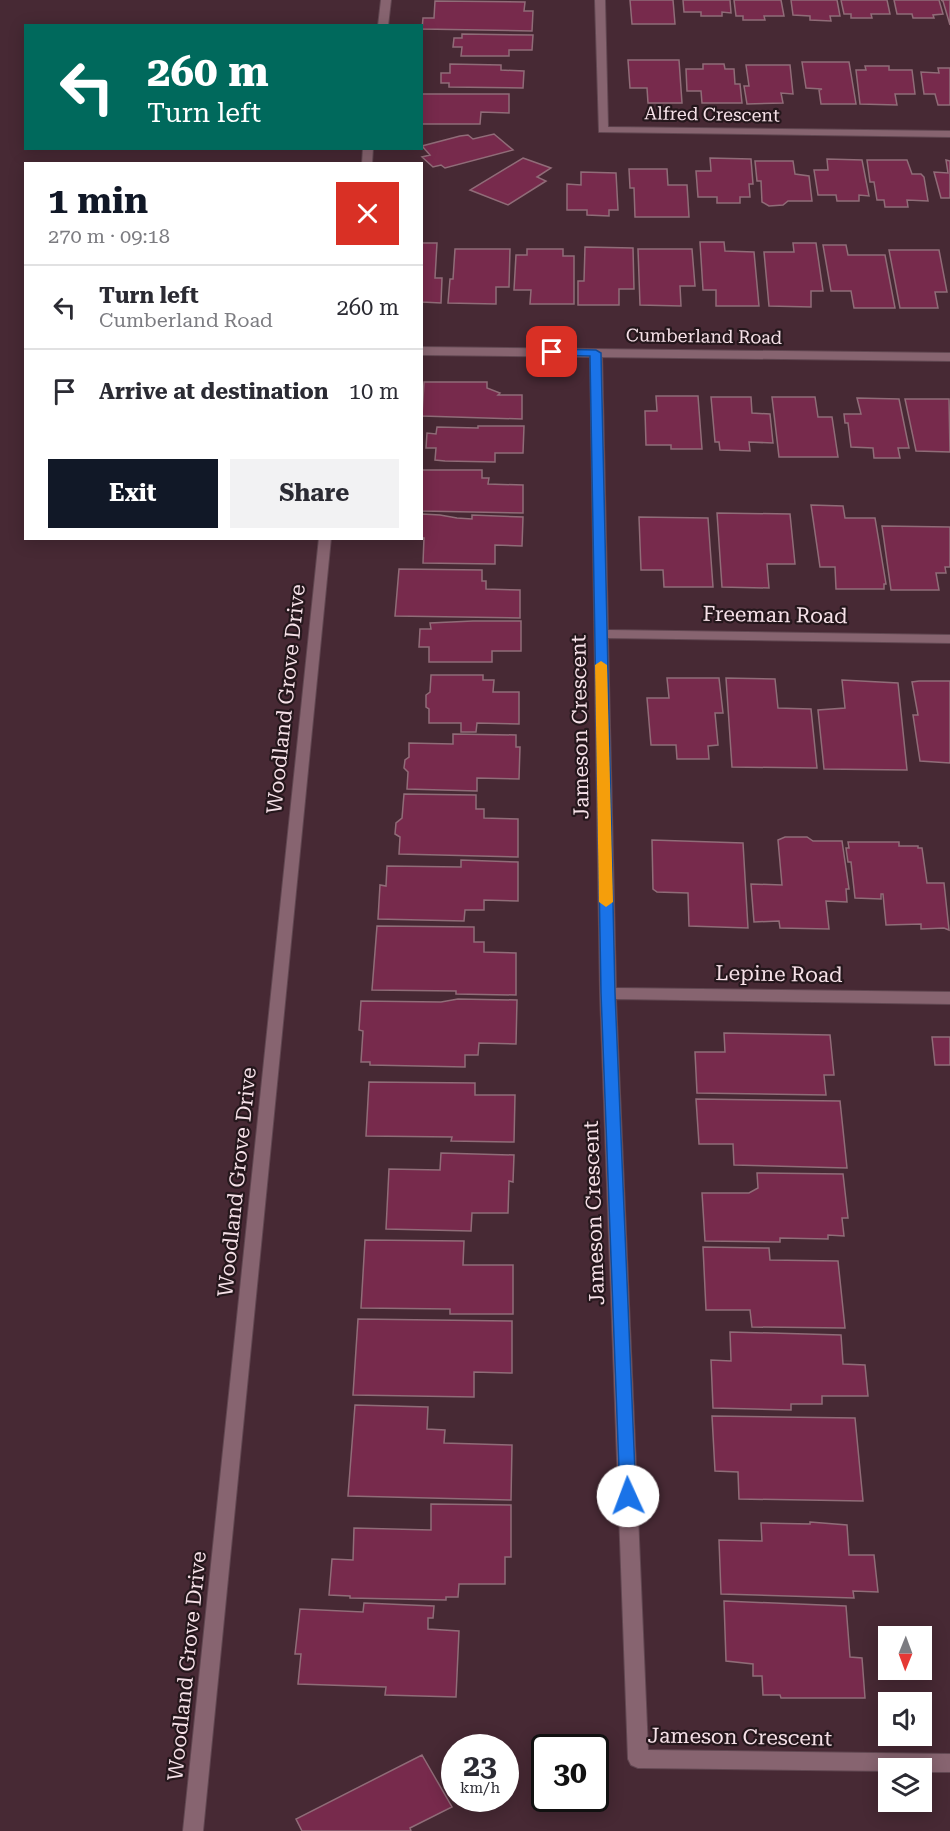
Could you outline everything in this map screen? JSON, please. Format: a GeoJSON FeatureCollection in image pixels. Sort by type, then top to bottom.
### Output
{"type":"FeatureCollection","features":[{"type":"Feature","properties":{"kind":"street"},"geometry":{"type":"LineString","coordinates":[[383,24],[386,0]]}},
{"type":"Feature","properties":{"kind":"street","name":"Alfred Crescent"},"geometry":{"type":"LineString","coordinates":[[600,0],[603,130],[950,134]]}},
{"type":"Feature","properties":{"kind":"street","name":"Cumberland Road"},"geometry":{"type":"LineString","coordinates":[[423,351],[950,357]]}},
{"type":"Feature","properties":{"kind":"street","name":"Jameson Crescent"},"geometry":{"type":"LineString","coordinates":[[596,353],[608,993],[638,1760],[950,1763]]}},
{"type":"Feature","properties":{"kind":"street","name":"Woodland Grove Drive"},"geometry":{"type":"LineString","coordinates":[[193,1831],[325,540]]}},
{"type":"Feature","properties":{"kind":"street","name":"Freeman Road"},"geometry":{"type":"LineString","coordinates":[[600,634],[950,639]]}},
{"type":"Feature","properties":{"kind":"street","name":"Lepine Road"},"geometry":{"type":"LineString","coordinates":[[608,993],[950,998]]}},
{"type":"Feature","properties":{"kind":"building"},"geometry":{"type":"Polygon","coordinates":[[[630,0],[673,0],[675,24],[632,24],[630,0]]]}},
{"type":"Feature","properties":{"kind":"building"},"geometry":{"type":"Polygon","coordinates":[[[683,0],[730,0],[731,13],[722,12],[722,16],[701,16],[701,12],[684,12],[683,0]]]}},
{"type":"Feature","properties":{"kind":"building"},"geometry":{"type":"Polygon","coordinates":[[[734,0],[781,0],[784,16],[764,16],[765,20],[743,20],[743,16],[736,16],[734,0]]]}},
{"type":"Feature","properties":{"kind":"building"},"geometry":{"type":"Polygon","coordinates":[[[791,0],[837,0],[840,16],[830,16],[831,21],[810,20],[810,16],[793,15],[791,0]]]}},
{"type":"Feature","properties":{"kind":"building"},"geometry":{"type":"Polygon","coordinates":[[[841,0],[887,0],[890,14],[871,14],[872,18],[851,18],[851,14],[844,14],[841,0]]]}},
{"type":"Feature","properties":{"kind":"building"},"geometry":{"type":"Polygon","coordinates":[[[894,0],[939,0],[943,14],[933,15],[934,18],[913,18],[912,14],[897,14],[894,0]]]}},
{"type":"Feature","properties":{"kind":"building"},"geometry":{"type":"Polygon","coordinates":[[[941,0],[950,0],[950,25],[943,1],[941,0]]]}},
{"type":"Feature","properties":{"kind":"building"},"geometry":{"type":"Polygon","coordinates":[[[435,1],[525,2],[524,11],[533,11],[532,31],[423,29],[423,18],[434,18],[435,1]]]}},
{"type":"Feature","properties":{"kind":"building"},"geometry":{"type":"Polygon","coordinates":[[[462,34],[533,35],[532,50],[509,50],[509,56],[461,56],[462,47],[453,47],[454,38],[462,38],[462,34]]]}},
{"type":"Feature","properties":{"kind":"building"},"geometry":{"type":"Polygon","coordinates":[[[628,60],[679,60],[682,103],[648,103],[647,88],[630,88],[628,60]]]}},
{"type":"Feature","properties":{"kind":"building"},"geometry":{"type":"Polygon","coordinates":[[[802,62],[849,62],[856,104],[821,104],[819,90],[822,89],[806,88],[802,62]]]}},
{"type":"Feature","properties":{"kind":"building"},"geometry":{"type":"Polygon","coordinates":[[[450,64],[501,65],[501,70],[524,71],[523,88],[449,87],[449,83],[441,83],[441,73],[450,73],[450,64]]]}},
{"type":"Feature","properties":{"kind":"building"},"geometry":{"type":"Polygon","coordinates":[[[703,64],[724,64],[725,69],[734,69],[735,84],[740,84],[742,103],[702,103],[701,91],[687,91],[686,69],[703,69],[703,64]]]}},
{"type":"Feature","properties":{"kind":"building"},"geometry":{"type":"Polygon","coordinates":[[[746,65],[790,65],[793,94],[781,93],[783,103],[747,104],[744,86],[749,86],[746,65]]]}},
{"type":"Feature","properties":{"kind":"building"},"geometry":{"type":"Polygon","coordinates":[[[865,66],[889,66],[889,70],[912,70],[915,94],[895,94],[897,105],[860,104],[856,70],[866,70],[865,66]]]}},
{"type":"Feature","properties":{"kind":"building"},"geometry":{"type":"Polygon","coordinates":[[[938,68],[950,68],[950,105],[938,105],[935,94],[924,94],[921,72],[939,73],[938,68]]]}},
{"type":"Feature","properties":{"kind":"building"},"geometry":{"type":"Polygon","coordinates":[[[423,94],[509,94],[509,113],[481,112],[480,124],[423,124],[423,94]]]}},
{"type":"Feature","properties":{"kind":"building"},"geometry":{"type":"Polygon","coordinates":[[[494,134],[513,150],[445,168],[441,165],[433,167],[422,157],[430,155],[423,146],[460,136],[468,135],[473,139],[494,134]]]}},
{"type":"Feature","properties":{"kind":"building"},"geometry":{"type":"Polygon","coordinates":[[[523,158],[551,168],[537,177],[546,181],[508,205],[470,190],[523,158]]]}},
{"type":"Feature","properties":{"kind":"building"},"geometry":{"type":"Polygon","coordinates":[[[710,158],[751,159],[753,184],[749,184],[750,197],[740,197],[740,203],[717,203],[717,197],[698,197],[696,171],[711,171],[710,158]]]}},
{"type":"Feature","properties":{"kind":"building"},"geometry":{"type":"Polygon","coordinates":[[[827,159],[862,160],[869,196],[859,195],[859,201],[837,201],[836,195],[818,195],[814,170],[828,170],[827,159]]]}},
{"type":"Feature","properties":{"kind":"building"},"geometry":{"type":"Polygon","coordinates":[[[867,160],[907,160],[912,174],[921,174],[924,177],[928,201],[907,200],[908,207],[885,207],[884,200],[877,200],[874,182],[870,182],[867,160]]]}},
{"type":"Feature","properties":{"kind":"building"},"geometry":{"type":"Polygon","coordinates":[[[946,160],[950,161],[950,198],[941,198],[934,172],[948,173],[946,160]]]}},
{"type":"Feature","properties":{"kind":"building"},"geometry":{"type":"Polygon","coordinates":[[[755,161],[793,161],[795,174],[809,176],[812,201],[788,201],[783,205],[769,206],[762,202],[761,181],[757,181],[755,161]]]}},
{"type":"Feature","properties":{"kind":"building"},"geometry":{"type":"Polygon","coordinates":[[[629,169],[667,169],[668,185],[687,185],[689,217],[635,217],[634,188],[630,188],[629,169]]]}},
{"type":"Feature","properties":{"kind":"building"},"geometry":{"type":"Polygon","coordinates":[[[581,172],[616,173],[618,210],[609,210],[609,216],[587,215],[587,210],[567,210],[567,184],[581,185],[581,172]]]}},
{"type":"Feature","properties":{"kind":"building"},"geometry":{"type":"Polygon","coordinates":[[[700,242],[724,242],[725,251],[754,252],[759,306],[716,306],[716,290],[703,290],[700,242]]]}},
{"type":"Feature","properties":{"kind":"building"},"geometry":{"type":"Polygon","coordinates":[[[423,243],[437,243],[435,278],[442,278],[441,303],[423,302],[423,243]]]}},
{"type":"Feature","properties":{"kind":"building"},"geometry":{"type":"Polygon","coordinates":[[[793,243],[816,243],[823,291],[811,291],[811,307],[769,306],[764,252],[794,252],[793,243]]]}},
{"type":"Feature","properties":{"kind":"building"},"geometry":{"type":"Polygon","coordinates":[[[823,245],[846,245],[848,255],[885,255],[895,308],[854,308],[851,291],[831,291],[823,245]]]}},
{"type":"Feature","properties":{"kind":"building"},"geometry":{"type":"Polygon","coordinates":[[[585,247],[633,248],[634,289],[619,289],[619,305],[578,305],[578,281],[584,281],[585,247]]]}},
{"type":"Feature","properties":{"kind":"building"},"geometry":{"type":"Polygon","coordinates":[[[455,249],[510,249],[509,287],[496,287],[496,304],[448,303],[450,279],[453,279],[455,249]]]}},
{"type":"Feature","properties":{"kind":"building"},"geometry":{"type":"Polygon","coordinates":[[[527,249],[563,249],[563,256],[574,256],[574,304],[530,304],[531,290],[514,290],[516,255],[527,255],[527,249]]]}},
{"type":"Feature","properties":{"kind":"building"},"geometry":{"type":"Polygon","coordinates":[[[638,249],[692,249],[695,286],[680,286],[681,306],[640,305],[638,249]]]}},
{"type":"Feature","properties":{"kind":"building"},"geometry":{"type":"Polygon","coordinates":[[[889,250],[939,250],[947,292],[935,292],[938,308],[900,308],[889,250]]]}},
{"type":"Feature","properties":{"kind":"building"},"geometry":{"type":"Polygon","coordinates":[[[424,382],[487,382],[487,388],[500,393],[498,395],[522,395],[522,419],[423,416],[424,382]]]}},
{"type":"Feature","properties":{"kind":"building"},"geometry":{"type":"Polygon","coordinates":[[[656,396],[698,396],[702,449],[671,449],[671,445],[646,445],[645,411],[657,411],[656,396]]]}},
{"type":"Feature","properties":{"kind":"building"},"geometry":{"type":"Polygon","coordinates":[[[711,397],[751,397],[752,413],[770,414],[773,443],[749,442],[750,451],[720,450],[719,442],[715,442],[711,397]]]}},
{"type":"Feature","properties":{"kind":"building"},"geometry":{"type":"Polygon","coordinates":[[[772,397],[815,397],[818,417],[832,417],[838,457],[779,457],[772,397]]]}},
{"type":"Feature","properties":{"kind":"building"},"geometry":{"type":"Polygon","coordinates":[[[857,398],[899,399],[909,448],[898,448],[900,458],[874,458],[873,448],[851,447],[848,423],[845,423],[844,414],[861,414],[857,398]]]}},
{"type":"Feature","properties":{"kind":"building"},"geometry":{"type":"Polygon","coordinates":[[[905,399],[949,399],[950,452],[916,451],[905,399]]]}},
{"type":"Feature","properties":{"kind":"building"},"geometry":{"type":"Polygon","coordinates":[[[478,426],[524,426],[523,453],[495,453],[495,462],[445,461],[435,460],[436,448],[426,448],[427,433],[436,434],[437,427],[478,428],[478,426]]]}},
{"type":"Feature","properties":{"kind":"building"},"geometry":{"type":"Polygon","coordinates":[[[423,470],[482,470],[482,478],[489,478],[488,484],[523,485],[523,513],[423,511],[423,470]]]}},
{"type":"Feature","properties":{"kind":"building"},"geometry":{"type":"Polygon","coordinates":[[[811,505],[843,506],[845,518],[875,518],[886,584],[884,584],[884,589],[836,589],[835,567],[820,567],[811,505]]]}},
{"type":"Feature","properties":{"kind":"building"},"geometry":{"type":"Polygon","coordinates":[[[717,513],[790,514],[795,564],[767,564],[769,588],[722,587],[717,513]]]}},
{"type":"Feature","properties":{"kind":"building"},"geometry":{"type":"Polygon","coordinates":[[[423,514],[472,519],[472,515],[523,517],[522,546],[495,545],[495,564],[423,563],[423,514]]]}},
{"type":"Feature","properties":{"kind":"building"},"geometry":{"type":"Polygon","coordinates":[[[639,517],[708,518],[713,587],[664,587],[663,570],[641,570],[639,517]]]}},
{"type":"Feature","properties":{"kind":"building"},"geometry":{"type":"Polygon","coordinates":[[[882,526],[950,527],[950,567],[945,567],[946,573],[936,573],[939,590],[891,590],[882,526]]]}},
{"type":"Feature","properties":{"kind":"building"},"geometry":{"type":"Polygon","coordinates":[[[399,569],[482,570],[482,581],[486,581],[486,589],[520,590],[520,618],[395,616],[399,569]]]}},
{"type":"Feature","properties":{"kind":"building"},"geometry":{"type":"Polygon","coordinates":[[[521,621],[521,651],[492,651],[492,662],[429,662],[429,647],[419,647],[420,629],[431,629],[430,623],[521,621]]]}},
{"type":"Feature","properties":{"kind":"building"},"geometry":{"type":"Polygon","coordinates":[[[431,675],[483,675],[483,680],[494,680],[493,692],[519,692],[519,724],[477,723],[476,732],[461,732],[461,723],[429,723],[426,695],[430,692],[431,675]]]}},
{"type":"Feature","properties":{"kind":"building"},"geometry":{"type":"Polygon","coordinates":[[[667,678],[719,678],[723,713],[715,713],[718,745],[708,746],[709,759],[677,759],[676,745],[651,745],[647,698],[669,698],[667,678]]]}},
{"type":"Feature","properties":{"kind":"building"},"geometry":{"type":"Polygon","coordinates":[[[726,678],[775,679],[778,708],[811,709],[817,768],[732,767],[726,678]]]}},
{"type":"Feature","properties":{"kind":"building"},"geometry":{"type":"Polygon","coordinates":[[[842,680],[898,683],[907,770],[824,769],[818,710],[845,708],[842,680]]]}},
{"type":"Feature","properties":{"kind":"building"},"geometry":{"type":"Polygon","coordinates":[[[950,681],[950,763],[920,761],[913,715],[918,715],[912,682],[950,681]]]}},
{"type":"Feature","properties":{"kind":"building"},"geometry":{"type":"Polygon","coordinates":[[[453,734],[516,735],[516,747],[520,747],[519,779],[477,778],[477,791],[407,789],[408,772],[404,768],[405,760],[409,757],[409,743],[453,744],[453,734]]]}},
{"type":"Feature","properties":{"kind":"building"},"geometry":{"type":"Polygon","coordinates":[[[404,794],[476,795],[476,809],[484,809],[484,818],[518,819],[518,857],[399,854],[400,837],[395,834],[396,823],[402,818],[404,794]]]}},
{"type":"Feature","properties":{"kind":"building"},"geometry":{"type":"Polygon","coordinates":[[[785,837],[807,837],[813,841],[842,841],[849,889],[846,889],[847,902],[826,901],[829,929],[780,928],[779,921],[754,922],[751,884],[782,885],[778,840],[785,837]]]}},
{"type":"Feature","properties":{"kind":"building"},"geometry":{"type":"Polygon","coordinates":[[[652,840],[743,843],[748,928],[689,926],[688,893],[657,892],[653,889],[652,840]]]}},
{"type":"Feature","properties":{"kind":"building"},"geometry":{"type":"Polygon","coordinates":[[[848,842],[899,842],[899,846],[922,848],[927,883],[944,883],[949,930],[944,928],[921,929],[921,924],[886,925],[883,894],[881,894],[881,899],[855,898],[851,862],[848,862],[846,848],[849,848],[848,842]]]}},
{"type":"Feature","properties":{"kind":"building"},"geometry":{"type":"Polygon","coordinates":[[[461,860],[518,862],[518,901],[484,900],[484,910],[465,910],[464,921],[378,919],[380,885],[386,886],[387,866],[461,867],[461,860]]]}},
{"type":"Feature","properties":{"kind":"building"},"geometry":{"type":"Polygon","coordinates":[[[377,926],[474,927],[474,942],[484,942],[484,952],[516,953],[516,995],[456,994],[456,991],[372,990],[377,926]]]}},
{"type":"Feature","properties":{"kind":"building"},"geometry":{"type":"Polygon","coordinates":[[[458,999],[517,1000],[516,1044],[479,1043],[478,1055],[465,1055],[465,1067],[370,1065],[370,1062],[361,1062],[363,1031],[359,1030],[361,1001],[441,1002],[458,999]]]}},
{"type":"Feature","properties":{"kind":"building"},"geometry":{"type":"Polygon","coordinates":[[[724,1033],[830,1035],[834,1075],[824,1075],[826,1095],[697,1093],[695,1052],[725,1052],[724,1033]]]}},
{"type":"Feature","properties":{"kind":"building"},"geometry":{"type":"Polygon","coordinates":[[[932,1037],[950,1037],[950,1065],[935,1065],[932,1037]]]}},
{"type":"Feature","properties":{"kind":"building"},"geometry":{"type":"Polygon","coordinates":[[[369,1082],[475,1083],[475,1095],[515,1095],[514,1142],[451,1141],[452,1137],[366,1136],[369,1082]]]}},
{"type":"Feature","properties":{"kind":"building"},"geometry":{"type":"Polygon","coordinates":[[[696,1099],[840,1101],[847,1168],[734,1165],[733,1144],[699,1144],[696,1099]]]}},
{"type":"Feature","properties":{"kind":"building"},"geometry":{"type":"Polygon","coordinates":[[[441,1153],[514,1155],[513,1182],[509,1181],[508,1213],[472,1213],[471,1231],[386,1229],[389,1169],[440,1170],[441,1153]]]}},
{"type":"Feature","properties":{"kind":"building"},"geometry":{"type":"Polygon","coordinates":[[[757,1173],[843,1174],[848,1218],[842,1218],[844,1236],[828,1235],[828,1239],[780,1238],[780,1242],[705,1241],[702,1193],[749,1193],[758,1188],[757,1173]]]}},
{"type":"Feature","properties":{"kind":"building"},"geometry":{"type":"Polygon","coordinates":[[[365,1240],[464,1241],[463,1265],[513,1265],[513,1314],[450,1314],[450,1309],[361,1308],[365,1240]]]}},
{"type":"Feature","properties":{"kind":"building"},"geometry":{"type":"Polygon","coordinates":[[[703,1247],[769,1248],[770,1260],[838,1261],[845,1328],[752,1327],[750,1310],[706,1310],[703,1247]]]}},
{"type":"Feature","properties":{"kind":"building"},"geometry":{"type":"Polygon","coordinates":[[[358,1319],[512,1321],[512,1373],[474,1372],[474,1397],[353,1395],[358,1319]]]}},
{"type":"Feature","properties":{"kind":"building"},"geometry":{"type":"Polygon","coordinates":[[[730,1332],[841,1335],[843,1364],[865,1365],[868,1396],[822,1396],[822,1404],[791,1404],[791,1410],[713,1408],[711,1360],[731,1361],[730,1332]]]}},
{"type":"Feature","properties":{"kind":"building"},"geometry":{"type":"Polygon","coordinates":[[[355,1405],[428,1407],[427,1429],[445,1430],[444,1443],[512,1445],[511,1500],[348,1496],[355,1405]]]}},
{"type":"Feature","properties":{"kind":"building"},"geometry":{"type":"Polygon","coordinates":[[[712,1416],[855,1418],[863,1501],[739,1499],[738,1472],[715,1471],[712,1416]]]}},
{"type":"Feature","properties":{"kind":"building"},"geometry":{"type":"Polygon","coordinates":[[[431,1504],[511,1505],[511,1557],[505,1557],[505,1584],[459,1584],[458,1597],[446,1597],[446,1600],[350,1598],[350,1596],[329,1595],[332,1559],[353,1560],[354,1528],[431,1530],[431,1504]]]}},
{"type":"Feature","properties":{"kind":"building"},"geometry":{"type":"Polygon","coordinates":[[[810,1522],[847,1525],[849,1555],[874,1555],[878,1592],[853,1591],[854,1598],[721,1594],[719,1540],[762,1541],[761,1523],[810,1524],[810,1522]]]}},
{"type":"Feature","properties":{"kind":"building"},"geometry":{"type":"Polygon","coordinates":[[[724,1601],[846,1606],[850,1657],[862,1658],[865,1698],[781,1698],[780,1695],[763,1695],[762,1676],[753,1676],[753,1664],[726,1661],[724,1601]]]}},
{"type":"Feature","properties":{"kind":"building"},"geometry":{"type":"Polygon","coordinates":[[[364,1603],[434,1606],[433,1618],[428,1618],[428,1629],[459,1631],[456,1697],[385,1695],[386,1687],[298,1684],[301,1654],[295,1654],[300,1609],[363,1612],[364,1603]]]}},
{"type":"Feature","properties":{"kind":"building"},"geometry":{"type":"Polygon","coordinates":[[[422,1755],[441,1788],[442,1812],[410,1828],[411,1831],[302,1831],[296,1819],[422,1755]]]}},
{"type":"Feature","properties":{"kind":"slow traffic"},"geometry":{"type":"LineString","coordinates":[[601,665],[606,902]]}},
{"type":"Feature","properties":{"kind":"route"},"geometry":{"type":"LineString","coordinates":[[552,352],[596,353],[608,993],[628,1496]]}}]}
